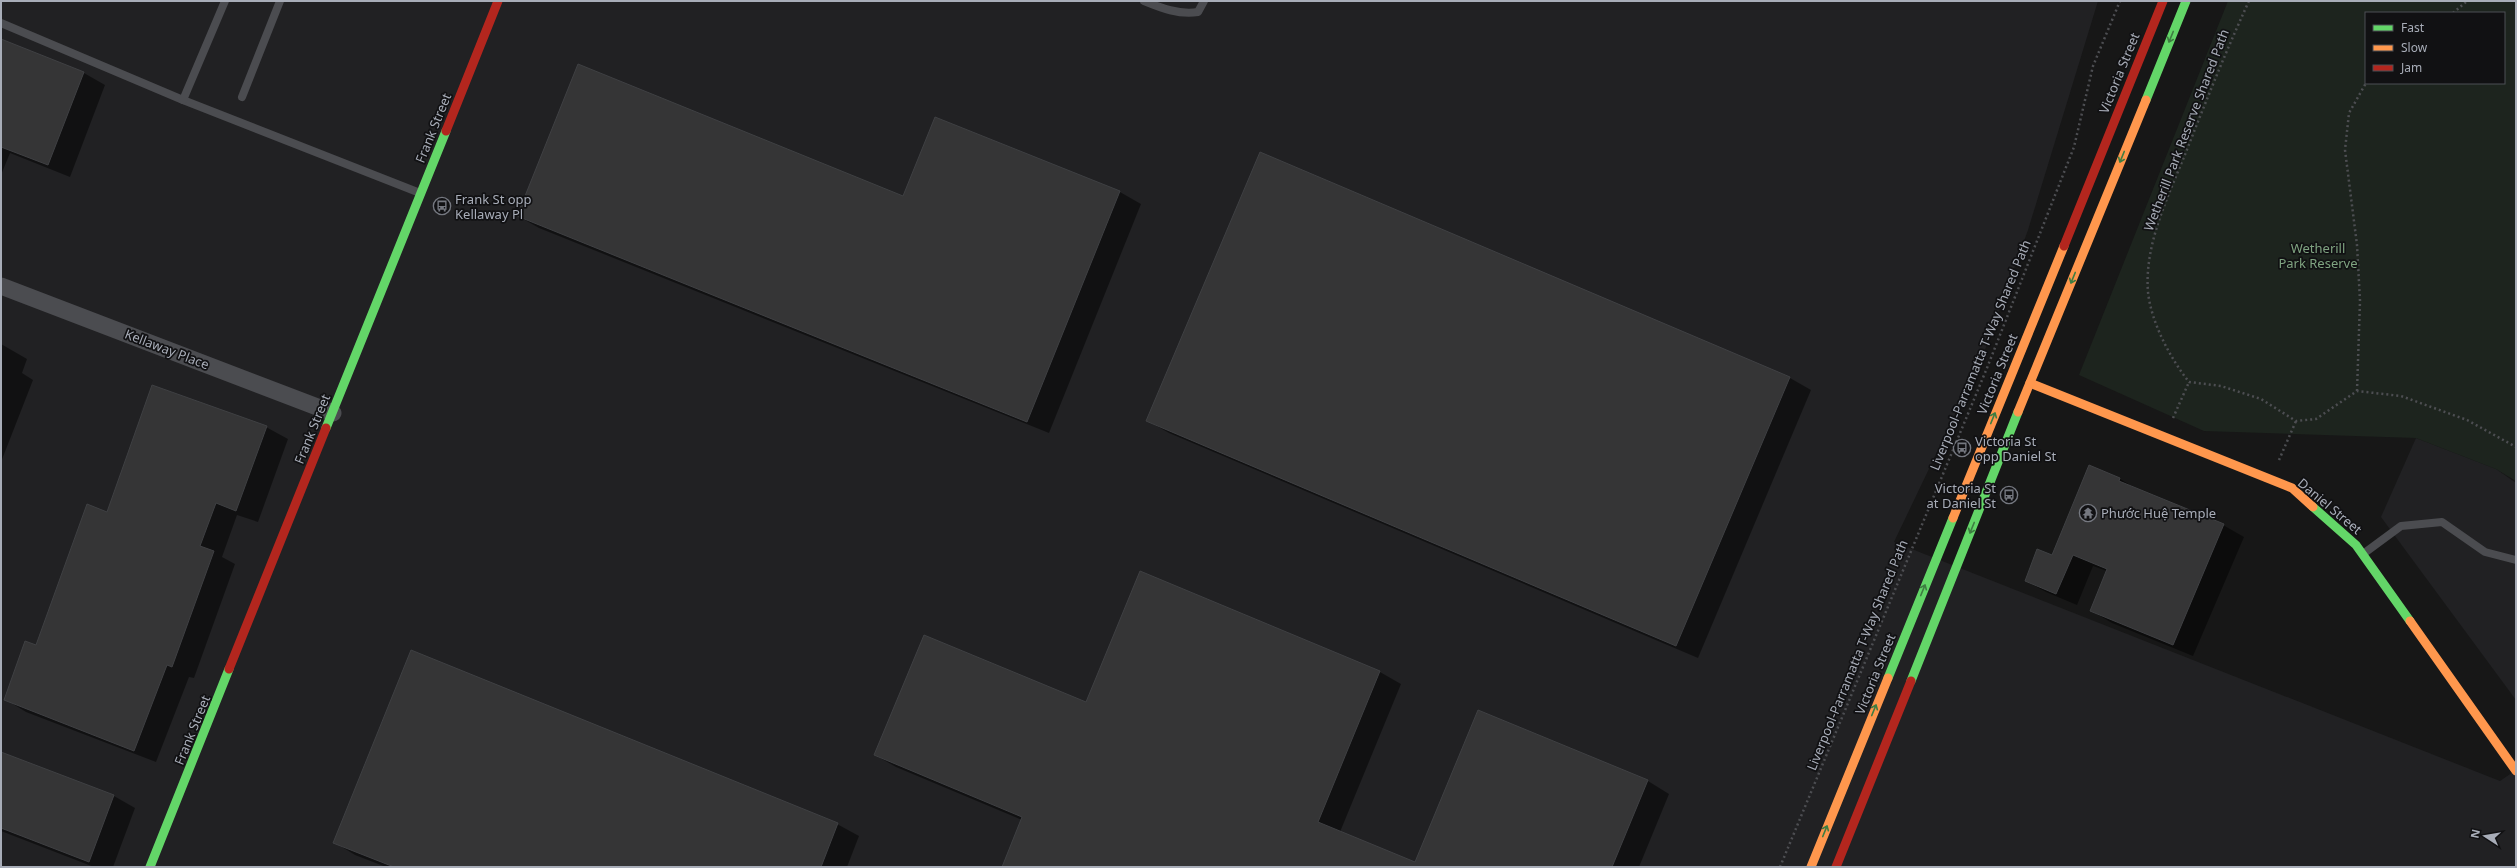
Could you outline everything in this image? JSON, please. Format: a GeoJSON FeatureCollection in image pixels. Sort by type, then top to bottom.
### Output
{"type":"FeatureCollection","features":[{"type":"Feature","properties":{"kind":"main road","name":"Frank Street"},"geometry":{"type":"LineString","coordinates":[[150,867],[498,1]]}},
{"type":"Feature","properties":{"kind":"main road","name":"Victoria Street"},"geometry":{"type":"LineString","coordinates":[[1810,867],[2163,1]]}},
{"type":"Feature","properties":{"kind":"main road"},"geometry":{"type":"LineString","coordinates":[[1836,867],[2030,383],[2186,1]]}},
{"type":"Feature","properties":{"kind":"main road","name":"Daniel Street"},"geometry":{"type":"LineString","coordinates":[[2030,383],[2292,488],[2356,545],[2516,771]]}},
{"type":"Feature","properties":{"kind":"street","name":"Kellaway Place"},"geometry":{"type":"LineString","coordinates":[[1,286],[333,413]]}},
{"type":"Feature","properties":{"kind":"lane"},"geometry":{"type":"LineString","coordinates":[[183,100],[225,1]]}},
{"type":"Feature","properties":{"kind":"lane"},"geometry":{"type":"LineString","coordinates":[[242,97],[280,1]]}},
{"type":"Feature","properties":{"kind":"lane"},"geometry":{"type":"LineString","coordinates":[[1144,1],[1164,9],[1187,13],[1198,12],[1204,1]]}},
{"type":"Feature","properties":{"kind":"lane"},"geometry":{"type":"LineString","coordinates":[[1,23],[183,100],[421,194]]}},
{"type":"Feature","properties":{"kind":"lane"},"geometry":{"type":"LineString","coordinates":[[2363,554],[2401,526],[2442,522],[2485,552],[2516,560]]}},
{"type":"Feature","properties":{"kind":"path","name":"Liverpool-Parramatta T-Way Shared Path"},"geometry":{"type":"LineString","coordinates":[[1780,867],[1987,368],[2071,154],[2093,66],[2120,1]]}},
{"type":"Feature","properties":{"kind":"path","name":"Wetherill Park Reserve Shared Path"},"geometry":{"type":"LineString","coordinates":[[2189,382],[2161,339],[2148,292],[2150,255],[2166,204],[2225,53],[2249,1]]}},
{"type":"Feature","properties":{"kind":"path"},"geometry":{"type":"LineString","coordinates":[[2454,12],[2467,1]]}},
{"type":"Feature","properties":{"kind":"path"},"geometry":{"type":"LineString","coordinates":[[2358,391],[2356,358],[2360,301],[2357,245],[2345,150],[2349,113],[2365,84]]}},
{"type":"Feature","properties":{"kind":"path"},"geometry":{"type":"LineString","coordinates":[[2164,437],[2189,382],[2221,386],[2261,398],[2296,420],[2316,419],[2358,391],[2401,396],[2466,420],[2516,447]]}},
{"type":"Feature","properties":{"kind":"path"},"geometry":{"type":"LineString","coordinates":[[2270,480],[2296,420]]}},
{"type":"Feature","properties":{"kind":"shaded area"},"geometry":{"type":"Polygon","coordinates":[[[1,1],[2098,1],[2028,230],[1982,358],[1894,542],[2500,781],[2516,770],[2516,867],[1,867],[1,1]]]}},
{"type":"Feature","properties":{"kind":"shaded area"},"geometry":{"type":"Polygon","coordinates":[[[2416,438],[2496,469],[2516,483],[2516,700],[2381,517],[2416,438]]]}},
{"type":"Feature","properties":{"kind":"green space","name":"Wetherill Park Reserve"},"geometry":{"type":"Polygon","coordinates":[[[2228,1],[2516,1],[2516,481],[2496,469],[2416,438],[2204,431],[2079,375],[2228,1]]]}},
{"type":"Feature","properties":{"kind":"building"},"geometry":{"type":"Polygon","coordinates":[[[1,39],[84,72],[48,165],[1,147],[1,39]]]}},
{"type":"Feature","properties":{"kind":"building"},"geometry":{"type":"Polygon","coordinates":[[[578,64],[903,196],[935,117],[1120,191],[1027,422],[517,216],[578,64]]]}},
{"type":"Feature","properties":{"kind":"building"},"geometry":{"type":"Polygon","coordinates":[[[1260,152],[1790,377],[1676,646],[1146,421],[1260,152]]]}},
{"type":"Feature","properties":{"kind":"building"},"geometry":{"type":"Polygon","coordinates":[[[152,385],[267,426],[236,511],[216,503],[200,546],[214,551],[172,667],[167,665],[134,751],[4,700],[25,641],[36,645],[87,504],[107,512],[152,385]]]}},
{"type":"Feature","properties":{"kind":"building"},"geometry":{"type":"Polygon","coordinates":[[[2089,465],[2120,478],[2119,481],[2224,524],[2173,645],[2090,611],[2107,569],[2073,555],[2056,594],[2025,581],[2037,549],[2052,555],[2089,465]]]}},
{"type":"Feature","properties":{"kind":"building"},"geometry":{"type":"Polygon","coordinates":[[[1140,571],[1380,671],[1318,822],[1415,862],[1478,710],[1648,780],[1612,867],[1002,867],[1022,817],[874,755],[924,635],[1086,702],[1140,571]]]}},
{"type":"Feature","properties":{"kind":"building"},"geometry":{"type":"Polygon","coordinates":[[[411,650],[838,823],[821,867],[394,867],[333,843],[411,650]]]}},
{"type":"Feature","properties":{"kind":"building"},"geometry":{"type":"Polygon","coordinates":[[[1,752],[114,795],[89,862],[1,828],[1,752]]]}},
{"type":"Feature","properties":{"kind":"traffic: fast"},"geometry":{"type":"LineString","coordinates":[[2146,100],[2186,1]]}},
{"type":"Feature","properties":{"kind":"traffic: fast"},"geometry":{"type":"LineString","coordinates":[[326,428],[446,131]]}},
{"type":"Feature","properties":{"kind":"traffic: fast"},"geometry":{"type":"LineString","coordinates":[[1911,681],[2018,412]]}},
{"type":"Feature","properties":{"kind":"traffic: fast"},"geometry":{"type":"LineString","coordinates":[[2313,507],[2356,545],[2410,621]]}},
{"type":"Feature","properties":{"kind":"traffic: fast"},"geometry":{"type":"LineString","coordinates":[[1888,678],[1953,518]]}},
{"type":"Feature","properties":{"kind":"traffic: fast"},"geometry":{"type":"LineString","coordinates":[[150,867],[229,669]]}},
{"type":"Feature","properties":{"kind":"traffic: slow"},"geometry":{"type":"LineString","coordinates":[[2018,412],[2146,100]]}},
{"type":"Feature","properties":{"kind":"traffic: slow"},"geometry":{"type":"LineString","coordinates":[[1953,518],[2064,246]]}},
{"type":"Feature","properties":{"kind":"traffic: slow"},"geometry":{"type":"LineString","coordinates":[[2030,383],[2292,488],[2313,507]]}},
{"type":"Feature","properties":{"kind":"traffic: slow"},"geometry":{"type":"LineString","coordinates":[[2410,621],[2516,771]]}},
{"type":"Feature","properties":{"kind":"traffic: slow"},"geometry":{"type":"LineString","coordinates":[[1811,867],[1888,678]]}},
{"type":"Feature","properties":{"kind":"traffic: jam"},"geometry":{"type":"LineString","coordinates":[[446,131],[498,1]]}},
{"type":"Feature","properties":{"kind":"traffic: jam"},"geometry":{"type":"LineString","coordinates":[[2064,246],[2163,1]]}},
{"type":"Feature","properties":{"kind":"traffic: jam"},"geometry":{"type":"LineString","coordinates":[[229,669],[326,428]]}},
{"type":"Feature","properties":{"kind":"traffic: jam"},"geometry":{"type":"LineString","coordinates":[[1836,867],[1911,681]]}},
{"type":"Feature","properties":{"kind":"place","name":"Frank St opp Kellaway Pl"},"geometry":{"type":"Point","coordinates":[442,206]}},
{"type":"Feature","properties":{"kind":"place","name":"Victoria St opp Daniel St"},"geometry":{"type":"Point","coordinates":[1962,448]}},
{"type":"Feature","properties":{"kind":"place","name":"Victoria St at Daniel St"},"geometry":{"type":"Point","coordinates":[2009,495]}},
{"type":"Feature","properties":{"kind":"place","name":"Phước Huệ Temple"},"geometry":{"type":"Point","coordinates":[2088,513]}}]}
